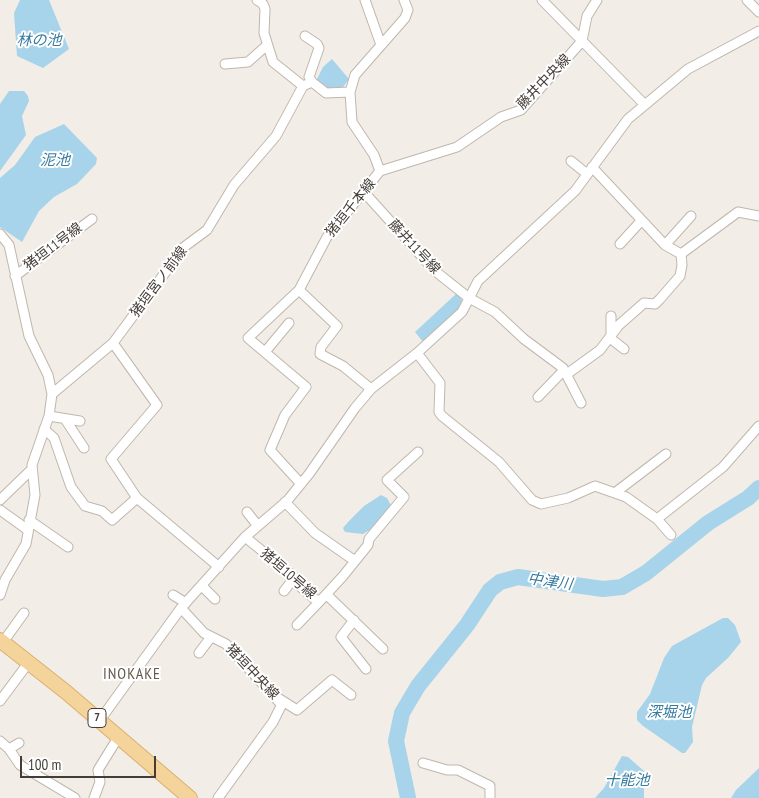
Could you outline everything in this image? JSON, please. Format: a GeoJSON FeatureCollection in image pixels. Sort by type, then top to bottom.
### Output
{"type":"FeatureCollection","features":[{"type":"Feature","properties":{"kind":"main road","name":"7"},"geometry":{"type":"LineString","coordinates":[[1,641],[100,720],[190,798]]}},
{"type":"Feature","properties":{"kind":"street"},"geometry":{"type":"LineString","coordinates":[[257,0],[263,4],[265,9],[264,33],[266,46],[273,62],[303,86],[312,82]]}},
{"type":"Feature","properties":{"kind":"street"},"geometry":{"type":"LineString","coordinates":[[365,0],[381,45]]}},
{"type":"Feature","properties":{"kind":"street","name":"猪垣千本線"},"geometry":{"type":"LineString","coordinates":[[299,290],[317,251],[380,171],[374,155],[352,122],[350,92],[355,75],[407,14],[404,0]]}},
{"type":"Feature","properties":{"kind":"street"},"geometry":{"type":"LineString","coordinates":[[542,0],[646,105]]}},
{"type":"Feature","properties":{"kind":"street","name":"藤井中央線"},"geometry":{"type":"LineString","coordinates":[[380,171],[384,172],[457,147],[501,117],[521,110],[582,39],[587,16],[597,0]]}},
{"type":"Feature","properties":{"kind":"street"},"geometry":{"type":"LineString","coordinates":[[747,0],[759,12]]}},
{"type":"Feature","properties":{"kind":"street"},"geometry":{"type":"LineString","coordinates":[[100,720],[184,606],[245,537],[286,502],[301,484],[345,421],[371,390],[417,353],[462,312],[478,281],[575,190],[628,119],[688,69],[759,31]]}},
{"type":"Feature","properties":{"kind":"street"},"geometry":{"type":"LineString","coordinates":[[305,36],[318,44],[319,48],[309,77],[312,82],[326,93],[350,92]]}},
{"type":"Feature","properties":{"kind":"street"},"geometry":{"type":"LineString","coordinates":[[225,64],[248,62],[266,46]]}},
{"type":"Feature","properties":{"kind":"street","name":"猪垣宮ノ前線"},"geometry":{"type":"LineString","coordinates":[[52,394],[114,343],[184,247],[207,230],[234,185],[276,136],[303,86]]}},
{"type":"Feature","properties":{"kind":"street"},"geometry":{"type":"LineString","coordinates":[[571,161],[589,170],[665,245],[680,254]]}},
{"type":"Feature","properties":{"kind":"street","name":"藤井11号線"},"geometry":{"type":"LineString","coordinates":[[363,191],[435,271],[469,298],[495,312],[524,339],[566,372]]}},
{"type":"Feature","properties":{"kind":"street"},"geometry":{"type":"LineString","coordinates":[[680,254],[738,212],[759,216]]}},
{"type":"Feature","properties":{"kind":"street"},"geometry":{"type":"LineString","coordinates":[[665,245],[691,216]]}},
{"type":"Feature","properties":{"kind":"street","name":"猪垣11号線"},"geometry":{"type":"LineString","coordinates":[[15,276],[92,219]]}},
{"type":"Feature","properties":{"kind":"street"},"geometry":{"type":"LineString","coordinates":[[620,244],[641,221]]}},
{"type":"Feature","properties":{"kind":"street"},"geometry":{"type":"LineString","coordinates":[[0,234],[9,245],[29,336],[48,375],[52,394],[49,416],[32,469],[35,490],[26,544],[0,595]]}},
{"type":"Feature","properties":{"kind":"street"},"geometry":{"type":"LineString","coordinates":[[538,397],[566,372],[600,350],[611,338],[619,324],[644,303],[655,304],[681,273],[680,254]]}},
{"type":"Feature","properties":{"kind":"street"},"geometry":{"type":"LineString","coordinates":[[301,484],[270,450],[285,415],[306,387],[248,338],[299,290],[337,326],[321,347],[320,354],[343,366],[371,390]]}},
{"type":"Feature","properties":{"kind":"street"},"geometry":{"type":"LineString","coordinates":[[611,316],[611,338],[624,349]]}},
{"type":"Feature","properties":{"kind":"street"},"geometry":{"type":"LineString","coordinates":[[265,352],[289,323]]}},
{"type":"Feature","properties":{"kind":"street"},"geometry":{"type":"LineString","coordinates":[[114,343],[157,405],[111,459],[137,498],[219,567]]}},
{"type":"Feature","properties":{"kind":"street"},"geometry":{"type":"LineString","coordinates":[[417,353],[440,382],[439,412],[442,416],[500,462],[532,500],[541,504],[549,503],[568,498],[595,486],[616,492],[657,518],[671,535]]}},
{"type":"Feature","properties":{"kind":"street"},"geometry":{"type":"LineString","coordinates":[[566,372],[581,403]]}},
{"type":"Feature","properties":{"kind":"street"},"geometry":{"type":"LineString","coordinates":[[49,416],[80,421]]}},
{"type":"Feature","properties":{"kind":"street"},"geometry":{"type":"LineString","coordinates":[[66,419],[84,448]]}},
{"type":"Feature","properties":{"kind":"street"},"geometry":{"type":"LineString","coordinates":[[657,518],[723,467],[759,426]]}},
{"type":"Feature","properties":{"kind":"street"},"geometry":{"type":"LineString","coordinates":[[44,429],[54,438],[71,487],[85,506],[102,511],[112,520],[137,498]]}},
{"type":"Feature","properties":{"kind":"street","name":"猪垣10号線"},"geometry":{"type":"LineString","coordinates":[[245,537],[294,578],[296,583],[316,600],[324,598],[404,497],[387,480],[418,452]]}},
{"type":"Feature","properties":{"kind":"street"},"geometry":{"type":"LineString","coordinates":[[616,492],[666,454]]}},
{"type":"Feature","properties":{"kind":"street"},"geometry":{"type":"LineString","coordinates":[[0,500],[32,469]]}},
{"type":"Feature","properties":{"kind":"street"},"geometry":{"type":"LineString","coordinates":[[286,502],[314,533],[355,561]]}},
{"type":"Feature","properties":{"kind":"street"},"geometry":{"type":"LineString","coordinates":[[0,510],[28,530]]}},
{"type":"Feature","properties":{"kind":"street"},"geometry":{"type":"LineString","coordinates":[[247,512],[258,526]]}},
{"type":"Feature","properties":{"kind":"street"},"geometry":{"type":"LineString","coordinates":[[29,520],[68,547]]}},
{"type":"Feature","properties":{"kind":"street"},"geometry":{"type":"LineString","coordinates":[[284,590],[294,578]]}},
{"type":"Feature","properties":{"kind":"street"},"geometry":{"type":"LineString","coordinates":[[202,586],[215,599]]}},
{"type":"Feature","properties":{"kind":"street","name":"猪垣中央線"},"geometry":{"type":"LineString","coordinates":[[174,594],[196,625],[212,638],[226,644],[278,698],[281,706],[272,722],[218,798]]}},
{"type":"Feature","properties":{"kind":"street"},"geometry":{"type":"LineString","coordinates":[[297,625],[324,598],[354,620],[382,649]]}},
{"type":"Feature","properties":{"kind":"street"},"geometry":{"type":"LineString","coordinates":[[1,641],[24,613]]}},
{"type":"Feature","properties":{"kind":"street"},"geometry":{"type":"LineString","coordinates":[[354,620],[341,637],[366,669]]}},
{"type":"Feature","properties":{"kind":"street"},"geometry":{"type":"LineString","coordinates":[[199,653],[212,638]]}},
{"type":"Feature","properties":{"kind":"street"},"geometry":{"type":"LineString","coordinates":[[0,701],[29,662]]}},
{"type":"Feature","properties":{"kind":"street"},"geometry":{"type":"LineString","coordinates":[[278,698],[297,710],[332,680],[351,695]]}},
{"type":"Feature","properties":{"kind":"street"},"geometry":{"type":"LineString","coordinates":[[94,798],[100,786],[98,770],[119,736]]}},
{"type":"Feature","properties":{"kind":"street"},"geometry":{"type":"LineString","coordinates":[[0,742],[9,749],[20,765],[75,798]]}},
{"type":"Feature","properties":{"kind":"street"},"geometry":{"type":"LineString","coordinates":[[9,749],[19,743]]}},
{"type":"Feature","properties":{"kind":"street"},"geometry":{"type":"LineString","coordinates":[[423,763],[447,770],[458,770],[490,786],[490,798]]}},
{"type":"Feature","properties":{"kind":"water","name":"林の池"},"geometry":{"type":"Polygon","coordinates":[[[20,0],[49,0],[69,49],[43,68],[17,56],[14,13],[20,0]]]}},
{"type":"Feature","properties":{"kind":"water"},"geometry":{"type":"Polygon","coordinates":[[[332,59],[349,79],[343,87],[333,91],[324,90],[316,81],[323,67],[332,59]]]}},
{"type":"Feature","properties":{"kind":"water"},"geometry":{"type":"Polygon","coordinates":[[[9,91],[24,91],[28,96],[29,101],[22,116],[26,135],[0,171],[0,104],[9,91]]]}},
{"type":"Feature","properties":{"kind":"water","name":"泥池"},"geometry":{"type":"Polygon","coordinates":[[[64,124],[97,158],[96,164],[77,184],[54,197],[39,211],[22,242],[0,227],[0,178],[15,165],[35,137],[64,124]]]}},
{"type":"Feature","properties":{"kind":"water"},"geometry":{"type":"Polygon","coordinates":[[[457,293],[462,300],[457,312],[423,342],[415,332],[457,293]]]}},
{"type":"Feature","properties":{"kind":"water"},"geometry":{"type":"Polygon","coordinates":[[[381,495],[387,498],[392,507],[376,526],[363,534],[345,532],[343,528],[349,521],[364,506],[381,495]]]}},
{"type":"Feature","properties":{"kind":"water","name":"深堀池"},"geometry":{"type":"Polygon","coordinates":[[[723,618],[728,618],[735,625],[741,642],[728,658],[706,678],[702,685],[692,727],[693,742],[685,753],[682,753],[643,726],[637,720],[637,712],[650,694],[664,658],[672,646],[723,618]]]}},
{"type":"Feature","properties":{"kind":"water","name":"十能池"},"geometry":{"type":"Polygon","coordinates":[[[622,756],[628,757],[644,771],[644,798],[595,798],[604,788],[622,756]]]}},
{"type":"Feature","properties":{"kind":"water"},"geometry":{"type":"Polygon","coordinates":[[[759,768],[759,798],[731,798],[736,790],[759,768]]]}},
{"type":"Feature","properties":{"kind":"waterway","name":"中津川"},"geometry":{"type":"LineString","coordinates":[[408,798],[396,741],[402,713],[418,686],[467,625],[490,590],[500,582],[518,577],[603,589],[622,587],[646,573],[708,523],[748,498],[759,488]]}},
{"type":"Feature","properties":{"kind":"district","name":"INOKAKE"},"geometry":{"type":"Point","coordinates":[132,674]}}]}
